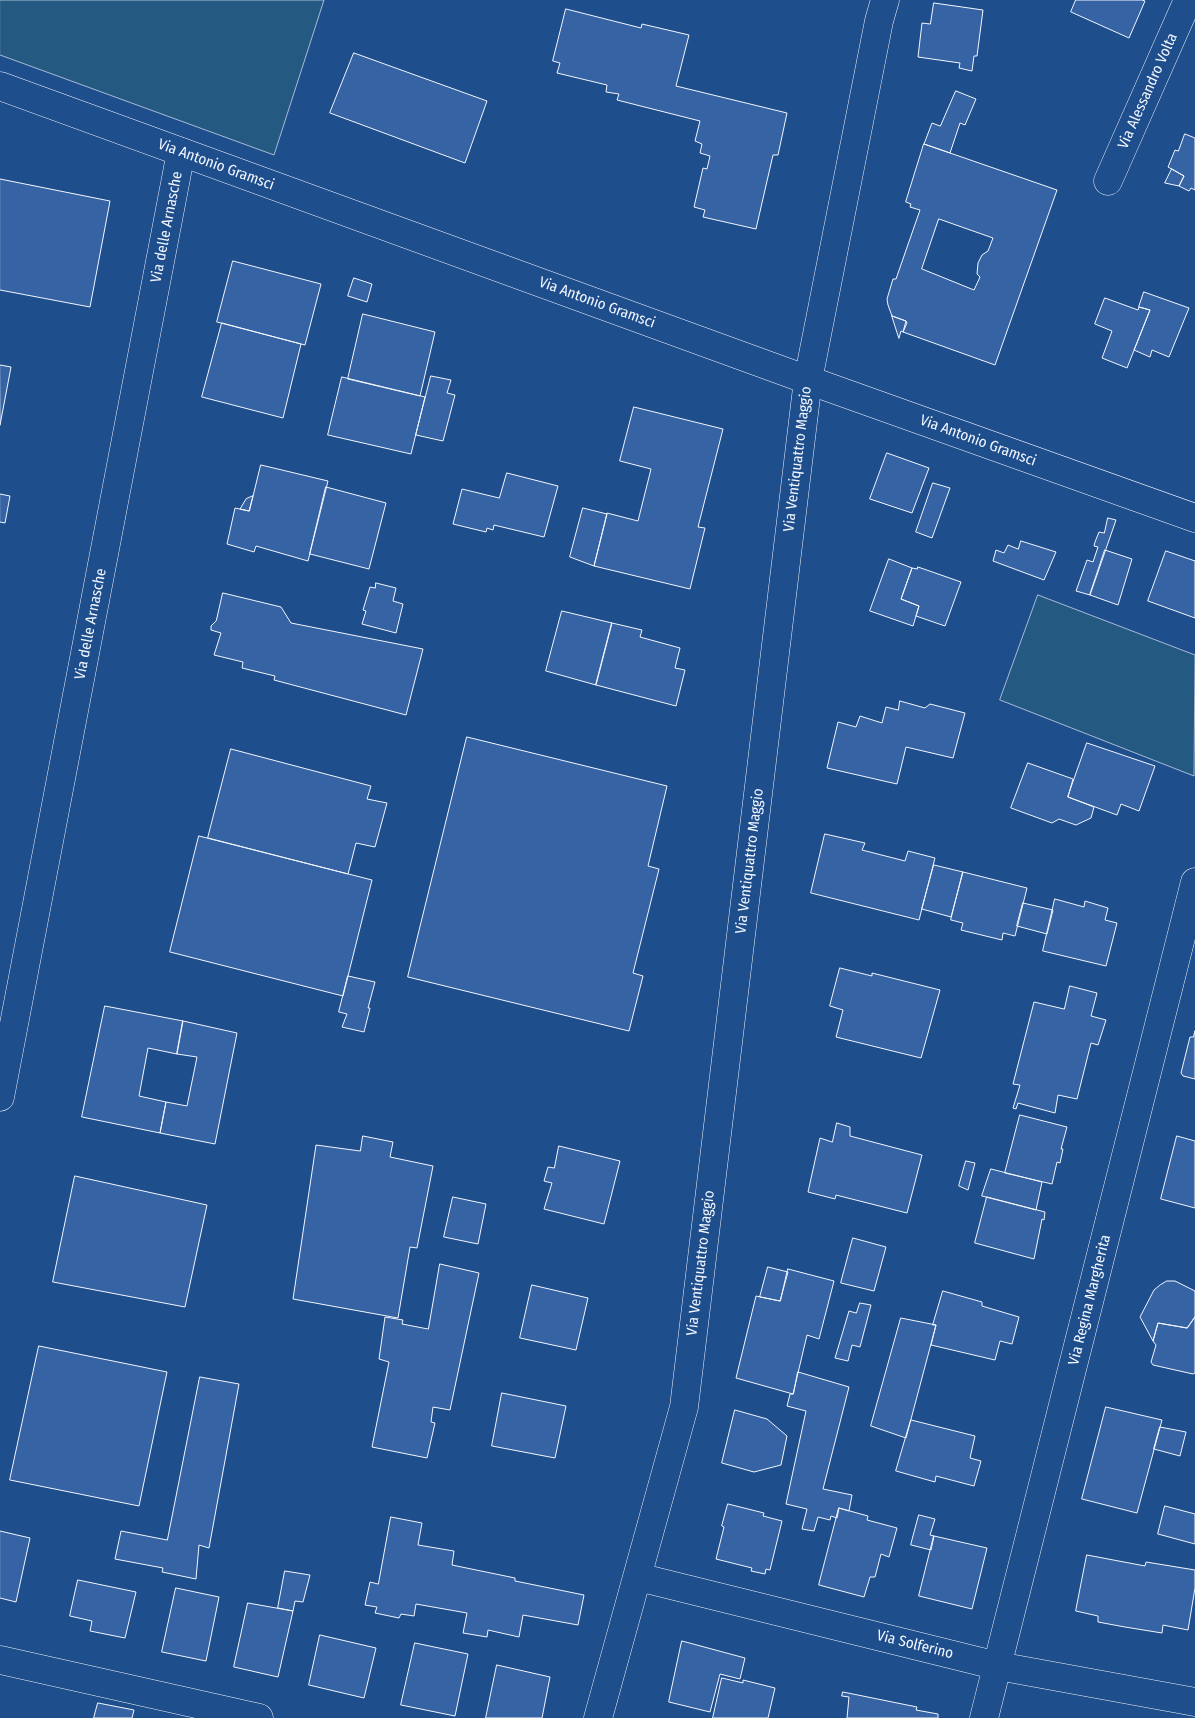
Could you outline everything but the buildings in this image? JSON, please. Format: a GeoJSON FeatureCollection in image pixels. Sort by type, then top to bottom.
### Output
{"type":"FeatureCollection","features":[{"type":"Feature","properties":{"kind":"street","name":"Via Ventiquattro Maggio"},"geometry":{"type":"LineString","coordinates":[[598,1718],[684,1407],[808,380],[877,30],[885,0]]}},
{"type":"Feature","properties":{"kind":"street","name":"Via Alessandro Volta"},"geometry":{"type":"LineString","coordinates":[[1108,181],[1188,0]]}},
{"type":"Feature","properties":{"kind":"street","name":"Via Antonio Gramsci"},"geometry":{"type":"LineString","coordinates":[[0,86],[808,380],[1195,518]]}},
{"type":"Feature","properties":{"kind":"street","name":"Via delle Arnasche"},"geometry":{"type":"LineString","coordinates":[[0,1096],[181,152]]}},
{"type":"Feature","properties":{"kind":"street","name":"Via Regina Margherita"},"geometry":{"type":"LineString","coordinates":[[984,1718],[1195,882]]}},
{"type":"Feature","properties":{"kind":"street","name":"Via Solferino"},"geometry":{"type":"LineString","coordinates":[[638,1577],[998,1666],[1195,1702]]}},
{"type":"Feature","properties":{"kind":"street"},"geometry":{"type":"LineString","coordinates":[[0,1660],[259,1718]]}},
{"type":"Feature","properties":{"kind":"shaded area"},"geometry":{"type":"Polygon","coordinates":[[[0,0],[324,0],[274,155],[0,55],[0,0]]]}},
{"type":"Feature","properties":{"kind":"shaded area"},"geometry":{"type":"Polygon","coordinates":[[[1038,595],[1195,655],[1194,776],[1000,700],[1038,595]]]}}]}
